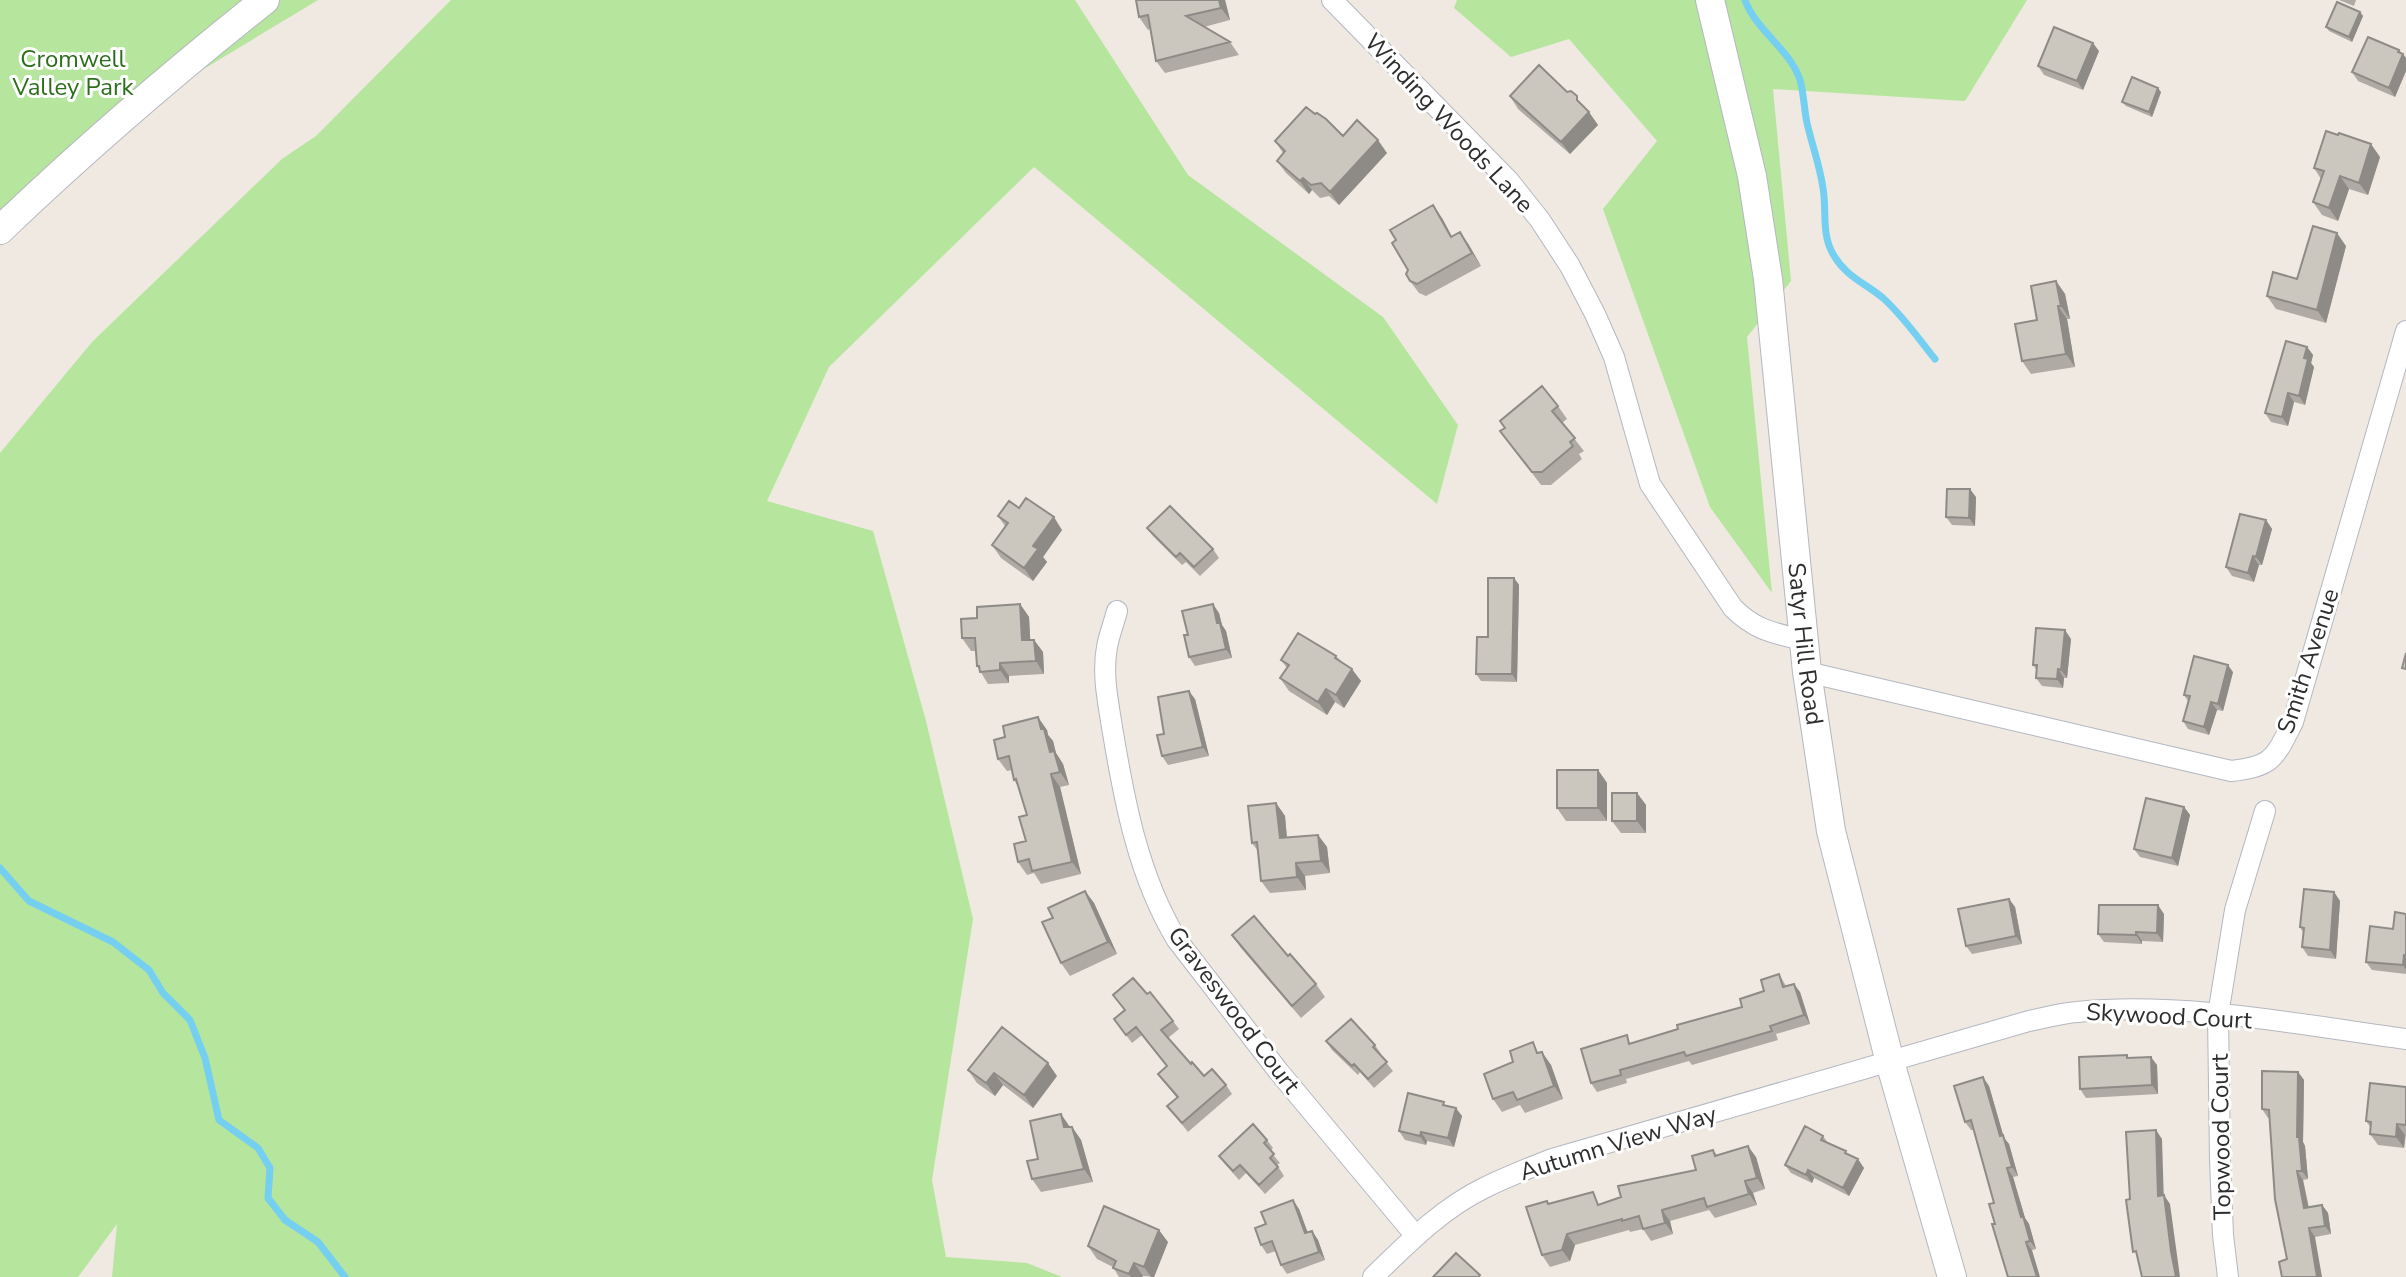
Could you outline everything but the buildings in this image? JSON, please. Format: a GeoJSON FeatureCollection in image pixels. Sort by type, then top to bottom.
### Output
{"type":"FeatureCollection","features":[{"type":"Feature","properties":{"kind":"street"},"geometry":{"type":"LineString","coordinates":[[0,230],[62,170],[151,92],[265,0]]}},
{"type":"Feature","properties":{"kind":"street","name":"Winding Woods Lane"},"geometry":{"type":"LineString","coordinates":[[1332,0],[1509,181],[1540,220],[1570,266],[1614,357],[1650,484],[1733,608],[1761,630],[1803,640]]}},
{"type":"Feature","properties":{"kind":"street","name":"Satyr Hill Road"},"geometry":{"type":"LineString","coordinates":[[1710,0],[1752,176],[1762,234],[1803,640],[1831,831],[1890,1062],[1952,1277]]}},
{"type":"Feature","properties":{"kind":"street","name":"Smith Avenue"},"geometry":{"type":"LineString","coordinates":[[1807,672],[2231,771],[2251,769],[2270,761],[2293,722],[2406,331]]}},
{"type":"Feature","properties":{"kind":"street","name":"Graveswood Court"},"geometry":{"type":"LineString","coordinates":[[1117,611],[1106,649],[1106,691],[1120,777],[1138,851],[1165,921],[1279,1072],[1415,1235]]}},
{"type":"Feature","properties":{"kind":"street","name":"Topwood Court"},"geometry":{"type":"LineString","coordinates":[[2228,1277],[2222,1220],[2218,1015],[2235,910],[2265,811]]}},
{"type":"Feature","properties":{"kind":"street","name":"Skywood Court"},"geometry":{"type":"LineString","coordinates":[[1890,1062],[2029,1021],[2075,1012],[2141,1010],[2218,1015],[2406,1039]]}},
{"type":"Feature","properties":{"kind":"street","name":"Autumn View Way"},"geometry":{"type":"LineString","coordinates":[[1373,1277],[1415,1235],[1481,1189],[1552,1159],[1890,1062]]}},
{"type":"Feature","properties":{"kind":"green space","name":"Cromwell Valley Park"},"geometry":{"type":"Polygon","coordinates":[[[0,0],[318,0],[187,79],[0,233],[0,0]]]}},
{"type":"Feature","properties":{"kind":"green space"},"geometry":{"type":"Polygon","coordinates":[[[451,0],[1075,0],[1188,175],[1383,317],[1458,425],[1437,504],[1034,167],[829,367],[767,501],[873,531],[926,721],[973,919],[932,1180],[946,1257],[1027,1263],[1062,1277],[112,1277],[117,1224],[78,1277],[0,1277],[0,453],[92,342],[282,159],[316,136],[451,0]]]}},
{"type":"Feature","properties":{"kind":"green space"},"geometry":{"type":"Polygon","coordinates":[[[1457,0],[2027,0],[1965,101],[1773,89],[1791,281],[1747,337],[1772,593],[1710,507],[1603,209],[1657,141],[1569,39],[1511,57],[1454,8],[1457,0]]]}},
{"type":"Feature","properties":{"kind":"waterway"},"geometry":{"type":"LineString","coordinates":[[1745,0],[1757,21],[1789,59],[1800,80],[1807,123],[1822,180],[1827,238],[1833,254],[1849,274],[1890,305],[1935,359]]}},
{"type":"Feature","properties":{"kind":"waterway"},"geometry":{"type":"LineString","coordinates":[[0,868],[29,901],[113,942],[149,970],[163,993],[190,1020],[205,1058],[219,1120],[258,1148],[270,1168],[268,1198],[285,1220],[318,1242],[345,1277]]}}]}
